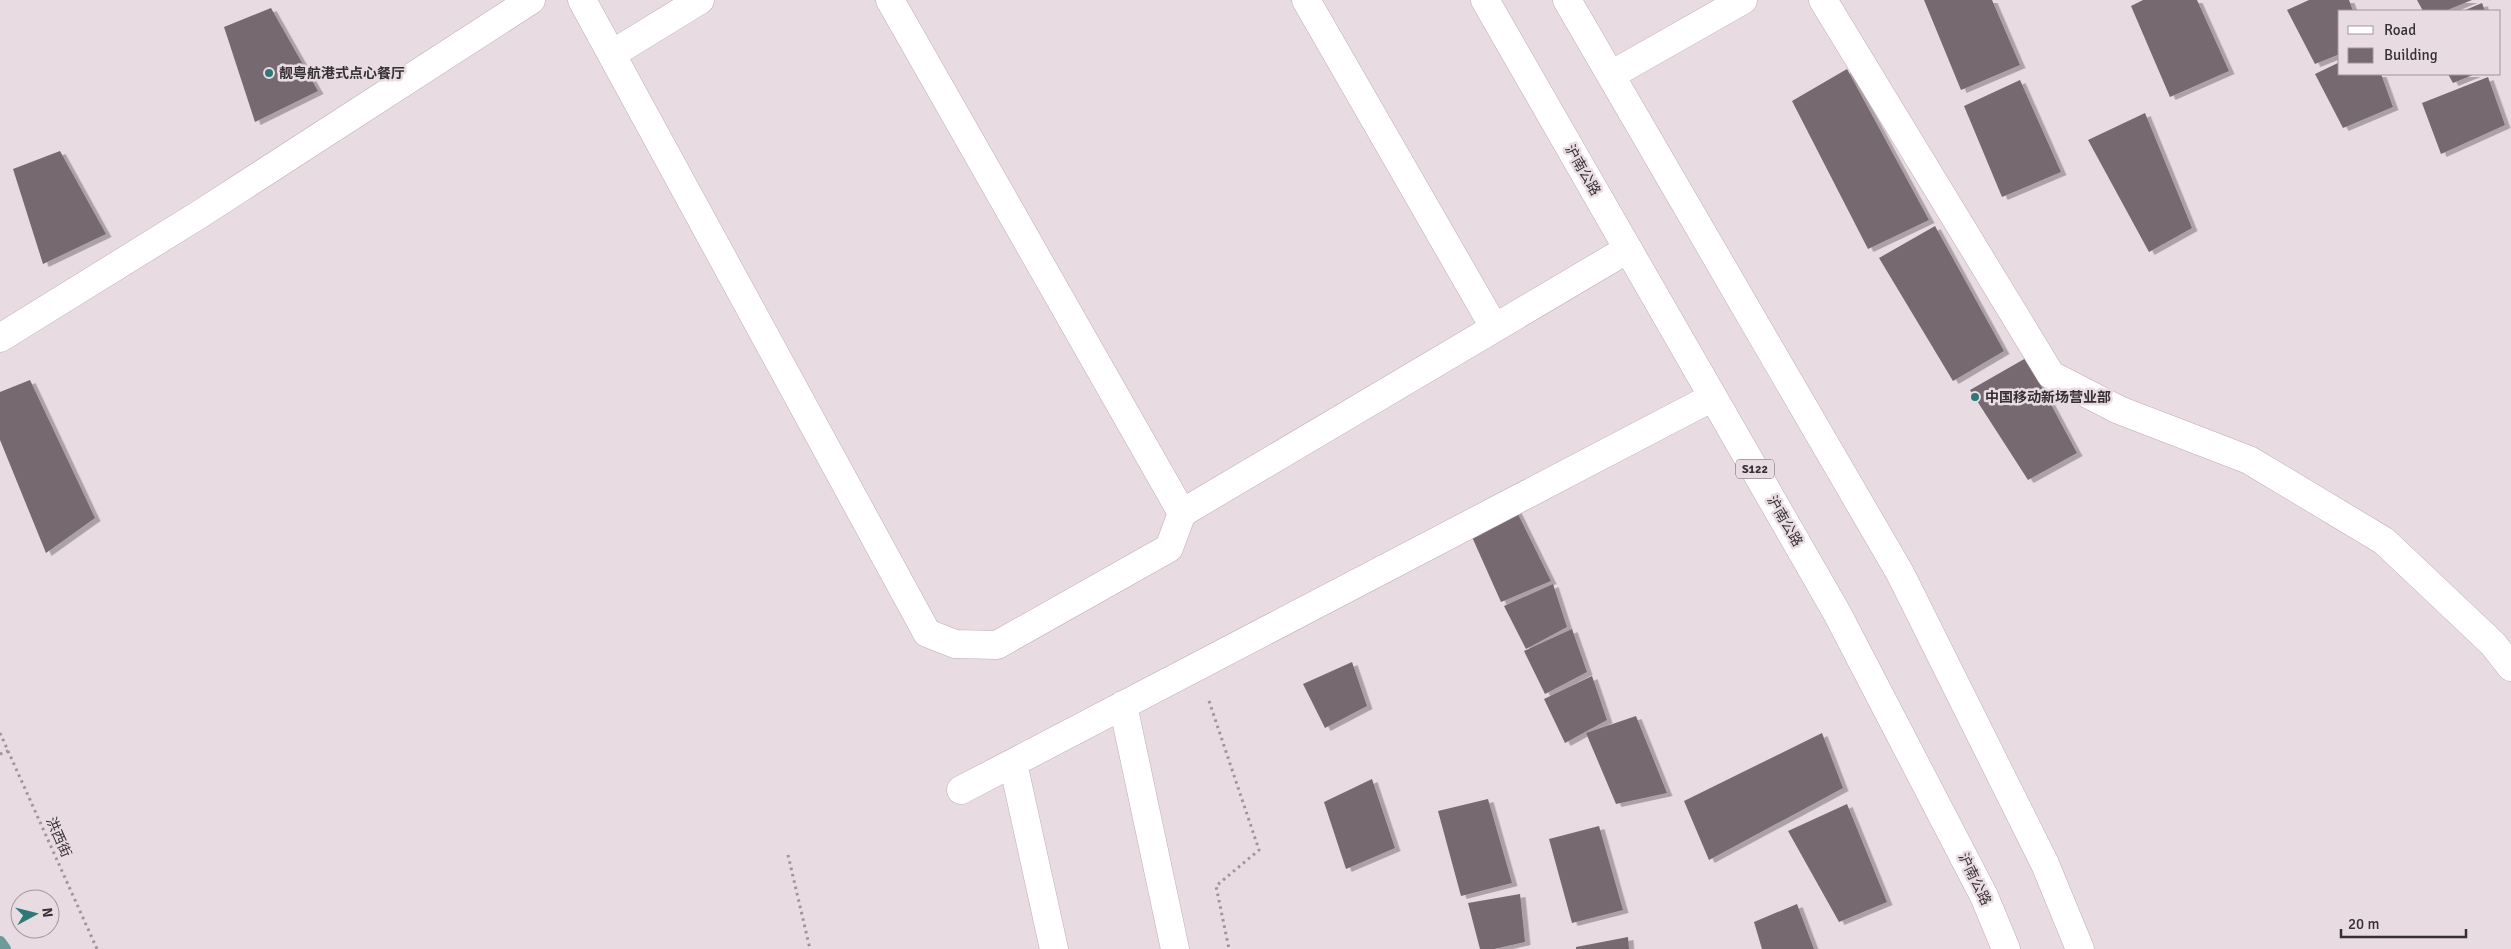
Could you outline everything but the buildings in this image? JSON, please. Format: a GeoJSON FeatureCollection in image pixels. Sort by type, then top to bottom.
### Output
{"type":"FeatureCollection","features":[{"type":"Feature","properties":{"kind":"main road"},"geometry":{"type":"LineString","coordinates":[[0,338],[198,216],[531,0]]}},
{"type":"Feature","properties":{"kind":"main road"},"geometry":{"type":"LineString","coordinates":[[582,0],[927,633],[955,644],[997,645],[1169,548],[1182,513],[1628,249]]}},
{"type":"Feature","properties":{"kind":"main road"},"geometry":{"type":"LineString","coordinates":[[612,54],[700,0]]}},
{"type":"Feature","properties":{"kind":"main road"},"geometry":{"type":"LineString","coordinates":[[890,0],[1182,513]]}},
{"type":"Feature","properties":{"kind":"main road"},"geometry":{"type":"LineString","coordinates":[[1306,0],[1494,328]]}},
{"type":"Feature","properties":{"kind":"main road","name":"沪南公路"},"geometry":{"type":"LineString","coordinates":[[1485,0],[1837,613],[1984,896],[2006,949]]}},
{"type":"Feature","properties":{"kind":"main road"},"geometry":{"type":"LineString","coordinates":[[1567,0],[1900,573],[2045,864],[2080,949]]}},
{"type":"Feature","properties":{"kind":"main road"},"geometry":{"type":"LineString","coordinates":[[1611,75],[1743,0]]}},
{"type":"Feature","properties":{"kind":"main road"},"geometry":{"type":"LineString","coordinates":[[1823,0],[2050,375],[2119,410],[2249,460],[2384,541],[2493,644],[2511,667]]}},
{"type":"Feature","properties":{"kind":"main road"},"geometry":{"type":"LineString","coordinates":[[961,790],[1713,397]]}},
{"type":"Feature","properties":{"kind":"main road"},"geometry":{"type":"LineString","coordinates":[[1123,705],[1174,949]]}},
{"type":"Feature","properties":{"kind":"main road"},"geometry":{"type":"LineString","coordinates":[[1014,763],[1054,949]]}},
{"type":"Feature","properties":{"kind":"path"},"geometry":{"type":"LineString","coordinates":[[1198,667],[1258,850],[1216,886],[1229,949]]}},
{"type":"Feature","properties":{"kind":"path","name":"洪西街"},"geometry":{"type":"LineString","coordinates":[[0,733],[97,949]]}},
{"type":"Feature","properties":{"kind":"path"},"geometry":{"type":"LineString","coordinates":[[0,754],[8,751]]}},
{"type":"Feature","properties":{"kind":"path"},"geometry":{"type":"LineString","coordinates":[[788,856],[810,949]]}},
{"type":"Feature","properties":{"kind":"waterway"},"geometry":{"type":"LineString","coordinates":[[0,942],[5,949]]}},
{"type":"Feature","properties":{"kind":"place","name":"靓粤航港式点心餐厅"},"geometry":{"type":"Point","coordinates":[269,73]}},
{"type":"Feature","properties":{"kind":"place","name":"中国移动新场营业部"},"geometry":{"type":"Point","coordinates":[1975,397]}}]}
